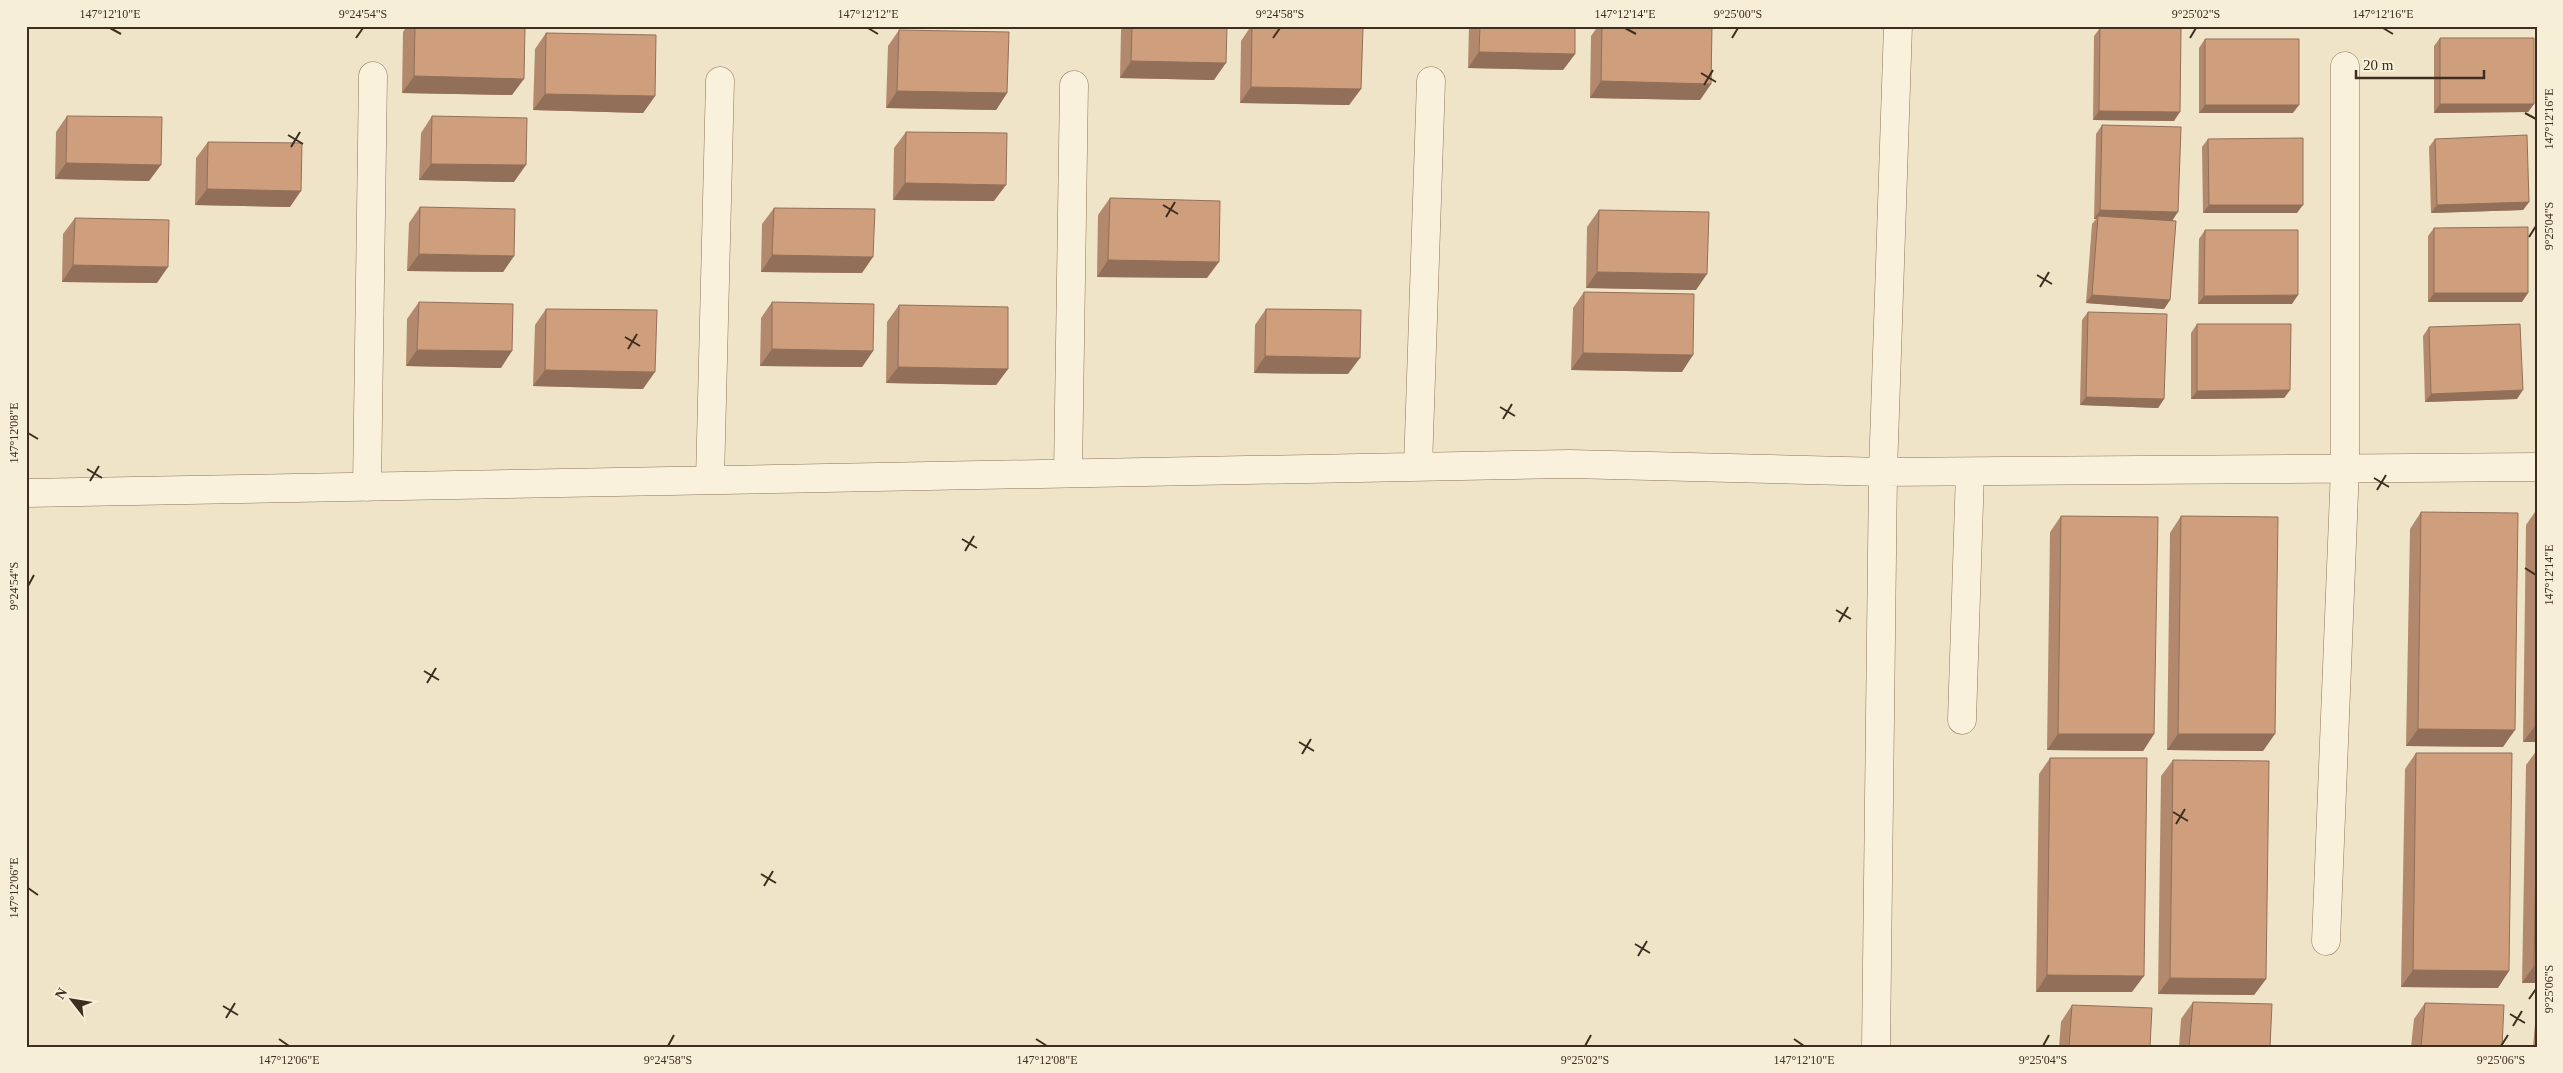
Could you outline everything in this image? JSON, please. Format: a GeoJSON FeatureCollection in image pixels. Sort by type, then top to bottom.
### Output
{"type":"FeatureCollection","features":[{"type":"Feature","properties":{"kind":"street"},"geometry":{"type":"LineString","coordinates":[[1876,1047],[1883,472],[1898,26]]}},
{"type":"Feature","properties":{"kind":"street"},"geometry":{"type":"LineString","coordinates":[[2326,941],[2345,468],[2345,66]]}},
{"type":"Feature","properties":{"kind":"street"},"geometry":{"type":"LineString","coordinates":[[368,487],[372,76]]}},
{"type":"Feature","properties":{"kind":"street"},"geometry":{"type":"LineString","coordinates":[[710,480],[720,81]]}},
{"type":"Feature","properties":{"kind":"street"},"geometry":{"type":"LineString","coordinates":[[1418,467],[1430,81]]}},
{"type":"Feature","properties":{"kind":"street"},"geometry":{"type":"LineString","coordinates":[[1068,473],[1074,85]]}},
{"type":"Feature","properties":{"kind":"street"},"geometry":{"type":"LineString","coordinates":[[26,493],[1570,464],[1883,472],[2537,467]]}},
{"type":"Feature","properties":{"kind":"street"},"geometry":{"type":"LineString","coordinates":[[1962,720],[1970,472]]}},
{"type":"Feature","properties":{"kind":"building"},"geometry":{"type":"Polygon","coordinates":[[[415,26],[525,26],[524,79],[414,76],[415,26]]]}},
{"type":"Feature","properties":{"kind":"building"},"geometry":{"type":"Polygon","coordinates":[[[1132,26],[1227,26],[1226,63],[1131,61],[1132,26]]]}},
{"type":"Feature","properties":{"kind":"building"},"geometry":{"type":"Polygon","coordinates":[[[1252,26],[1363,28],[1361,89],[1251,87],[1252,26]]]}},
{"type":"Feature","properties":{"kind":"building"},"geometry":{"type":"Polygon","coordinates":[[[1480,26],[1575,26],[1575,54],[1479,52],[1480,26]]]}},
{"type":"Feature","properties":{"kind":"building"},"geometry":{"type":"Polygon","coordinates":[[[1602,26],[1712,26],[1711,84],[1601,81],[1602,26]]]}},
{"type":"Feature","properties":{"kind":"building"},"geometry":{"type":"Polygon","coordinates":[[[2100,28],[2181,28],[2180,112],[2099,111],[2100,28]]]}},
{"type":"Feature","properties":{"kind":"building"},"geometry":{"type":"Polygon","coordinates":[[[899,30],[1009,32],[1007,93],[897,91],[899,30]]]}},
{"type":"Feature","properties":{"kind":"building"},"geometry":{"type":"Polygon","coordinates":[[[546,33],[656,35],[655,96],[545,94],[546,33]]]}},
{"type":"Feature","properties":{"kind":"building"},"geometry":{"type":"Polygon","coordinates":[[[2440,38],[2534,38],[2534,104],[2440,104],[2440,38]]]}},
{"type":"Feature","properties":{"kind":"building"},"geometry":{"type":"Polygon","coordinates":[[[2205,39],[2299,39],[2299,105],[2205,105],[2205,39]]]}},
{"type":"Feature","properties":{"kind":"building"},"geometry":{"type":"Polygon","coordinates":[[[67,116],[162,117],[161,165],[66,163],[67,116]]]}},
{"type":"Feature","properties":{"kind":"building"},"geometry":{"type":"Polygon","coordinates":[[[432,116],[527,118],[526,165],[431,164],[432,116]]]}},
{"type":"Feature","properties":{"kind":"building"},"geometry":{"type":"Polygon","coordinates":[[[2102,125],[2181,127],[2178,212],[2100,210],[2102,125]]]}},
{"type":"Feature","properties":{"kind":"building"},"geometry":{"type":"Polygon","coordinates":[[[906,132],[1007,133],[1006,185],[905,183],[906,132]]]}},
{"type":"Feature","properties":{"kind":"building"},"geometry":{"type":"Polygon","coordinates":[[[2527,135],[2529,202],[2437,205],[2435,139],[2527,135]]]}},
{"type":"Feature","properties":{"kind":"building"},"geometry":{"type":"Polygon","coordinates":[[[2303,138],[2303,205],[2209,205],[2208,139],[2303,138]]]}},
{"type":"Feature","properties":{"kind":"building"},"geometry":{"type":"Polygon","coordinates":[[[208,142],[302,143],[301,191],[207,189],[208,142]]]}},
{"type":"Feature","properties":{"kind":"building"},"geometry":{"type":"Polygon","coordinates":[[[1110,198],[1220,201],[1219,262],[1108,260],[1110,198]]]}},
{"type":"Feature","properties":{"kind":"building"},"geometry":{"type":"Polygon","coordinates":[[[420,207],[515,209],[514,256],[419,254],[420,207]]]}},
{"type":"Feature","properties":{"kind":"building"},"geometry":{"type":"Polygon","coordinates":[[[774,208],[875,209],[873,257],[772,255],[774,208]]]}},
{"type":"Feature","properties":{"kind":"building"},"geometry":{"type":"Polygon","coordinates":[[[1599,210],[1709,212],[1707,274],[1597,272],[1599,210]]]}},
{"type":"Feature","properties":{"kind":"building"},"geometry":{"type":"Polygon","coordinates":[[[2098,216],[2176,221],[2170,300],[2092,295],[2098,216]]]}},
{"type":"Feature","properties":{"kind":"building"},"geometry":{"type":"Polygon","coordinates":[[[75,218],[169,220],[168,267],[73,265],[75,218]]]}},
{"type":"Feature","properties":{"kind":"building"},"geometry":{"type":"Polygon","coordinates":[[[2528,227],[2528,293],[2434,293],[2434,228],[2528,227]]]}},
{"type":"Feature","properties":{"kind":"building"},"geometry":{"type":"Polygon","coordinates":[[[2205,230],[2298,230],[2298,295],[2204,296],[2205,230]]]}},
{"type":"Feature","properties":{"kind":"building"},"geometry":{"type":"Polygon","coordinates":[[[1584,292],[1694,294],[1693,355],[1583,353],[1584,292]]]}},
{"type":"Feature","properties":{"kind":"building"},"geometry":{"type":"Polygon","coordinates":[[[419,302],[513,304],[512,351],[417,350],[419,302]]]}},
{"type":"Feature","properties":{"kind":"building"},"geometry":{"type":"Polygon","coordinates":[[[772,302],[874,304],[873,351],[772,349],[772,302]]]}},
{"type":"Feature","properties":{"kind":"building"},"geometry":{"type":"Polygon","coordinates":[[[899,305],[1008,307],[1008,369],[898,367],[899,305]]]}},
{"type":"Feature","properties":{"kind":"building"},"geometry":{"type":"Polygon","coordinates":[[[546,309],[657,310],[655,372],[545,370],[546,309]]]}},
{"type":"Feature","properties":{"kind":"building"},"geometry":{"type":"Polygon","coordinates":[[[1266,309],[1361,310],[1360,358],[1265,356],[1266,309]]]}},
{"type":"Feature","properties":{"kind":"building"},"geometry":{"type":"Polygon","coordinates":[[[2088,312],[2167,314],[2164,399],[2086,397],[2088,312]]]}},
{"type":"Feature","properties":{"kind":"building"},"geometry":{"type":"Polygon","coordinates":[[[2197,324],[2291,324],[2290,390],[2197,391],[2197,324]]]}},
{"type":"Feature","properties":{"kind":"building"},"geometry":{"type":"Polygon","coordinates":[[[2520,324],[2523,390],[2431,394],[2429,327],[2520,324]]]}},
{"type":"Feature","properties":{"kind":"building"},"geometry":{"type":"Polygon","coordinates":[[[2421,512],[2518,513],[2515,730],[2418,729],[2421,512]]]}},
{"type":"Feature","properties":{"kind":"building"},"geometry":{"type":"Polygon","coordinates":[[[2061,516],[2158,517],[2154,734],[2058,734],[2061,516]]]}},
{"type":"Feature","properties":{"kind":"building"},"geometry":{"type":"Polygon","coordinates":[[[2181,516],[2278,517],[2275,734],[2178,734],[2181,516]]]}},
{"type":"Feature","properties":{"kind":"building"},"geometry":{"type":"Polygon","coordinates":[[[2537,576],[2537,726],[2535,726],[2537,576]]]}},
{"type":"Feature","properties":{"kind":"building"},"geometry":{"type":"Polygon","coordinates":[[[2416,753],[2512,753],[2509,971],[2413,970],[2416,753]]]}},
{"type":"Feature","properties":{"kind":"building"},"geometry":{"type":"Polygon","coordinates":[[[2050,758],[2147,758],[2144,976],[2047,975],[2050,758]]]}},
{"type":"Feature","properties":{"kind":"building"},"geometry":{"type":"Polygon","coordinates":[[[2173,760],[2269,761],[2266,979],[2170,978],[2173,760]]]}},
{"type":"Feature","properties":{"kind":"building"},"geometry":{"type":"Polygon","coordinates":[[[2537,789],[2537,966],[2534,966],[2537,789]]]}},
{"type":"Feature","properties":{"kind":"building"},"geometry":{"type":"Polygon","coordinates":[[[2193,1002],[2272,1004],[2270,1047],[2189,1047],[2193,1002]]]}},
{"type":"Feature","properties":{"kind":"building"},"geometry":{"type":"Polygon","coordinates":[[[2425,1003],[2504,1005],[2502,1047],[2421,1047],[2425,1003]]]}},
{"type":"Feature","properties":{"kind":"building"},"geometry":{"type":"Polygon","coordinates":[[[2072,1005],[2152,1008],[2150,1047],[2069,1047],[2072,1005]]]}}]}
